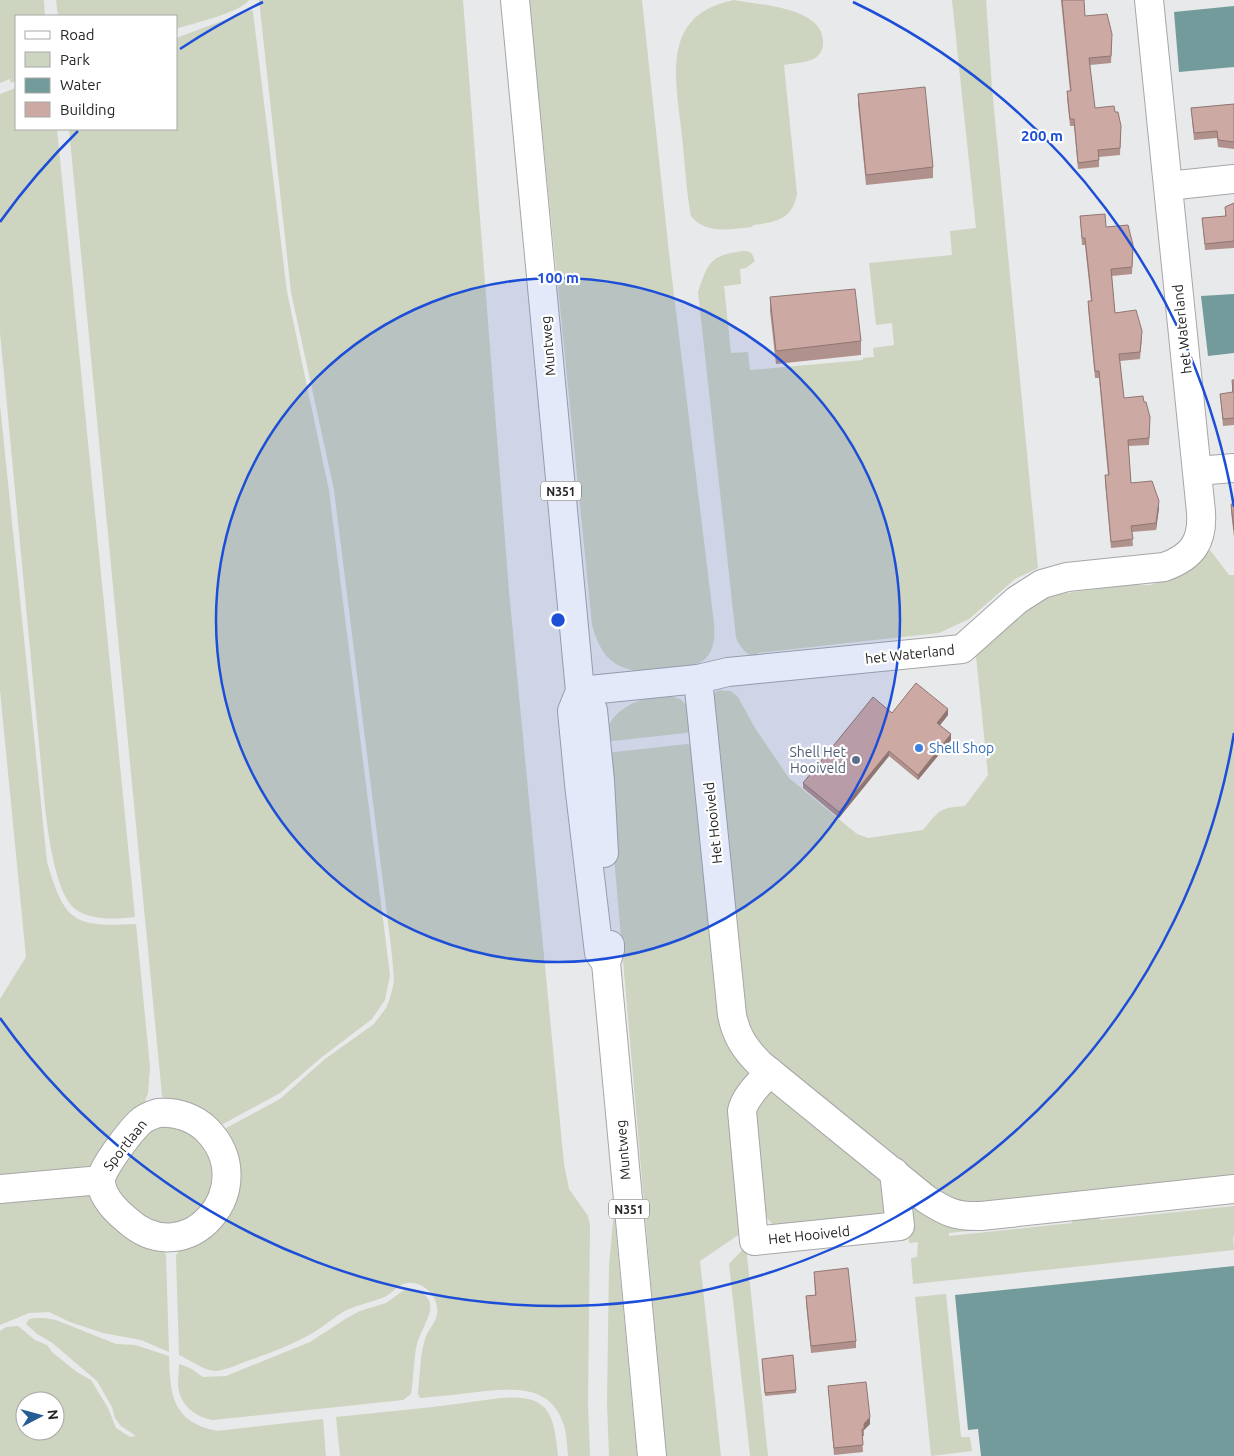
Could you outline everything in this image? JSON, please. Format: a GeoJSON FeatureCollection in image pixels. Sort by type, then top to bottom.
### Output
{"type":"FeatureCollection","features":[{"type":"Feature","properties":{"kind":"street","name":"Muntweg"},"geometry":{"type":"LineString","coordinates":[[515,0],[580,691],[572,711],[599,953],[606,963],[652,1456]]}},
{"type":"Feature","properties":{"kind":"street","name":"het Waterland"},"geometry":{"type":"LineString","coordinates":[[698,679],[728,672],[962,649],[1017,600],[1042,584],[1067,577],[1155,569],[1173,564],[1188,555],[1200,535],[1202,520],[1149,0]]}},
{"type":"Feature","properties":{"kind":"street"},"geometry":{"type":"LineString","coordinates":[[1168,186],[1234,179]]}},
{"type":"Feature","properties":{"kind":"street"},"geometry":{"type":"LineString","coordinates":[[1197,471],[1234,468]]}},
{"type":"Feature","properties":{"kind":"street"},"geometry":{"type":"LineString","coordinates":[[580,691],[698,679]]}},
{"type":"Feature","properties":{"kind":"street","name":"Het Hooiveld"},"geometry":{"type":"LineString","coordinates":[[698,679],[732,1015],[738,1036],[743,1045],[770,1072],[942,1210],[958,1216],[969,1217],[1234,1189]]}},
{"type":"Feature","properties":{"kind":"street","name":"Het Hooiveld"},"geometry":{"type":"LineString","coordinates":[[770,1072],[747,1098],[742,1110],[754,1241],[900,1226],[894,1172]]}},
{"type":"Feature","properties":{"kind":"street","name":"Sportlaan"},"geometry":{"type":"LineString","coordinates":[[164,1112],[195,1121],[210,1134],[223,1155],[228,1178],[224,1195],[211,1217],[196,1230],[171,1238],[157,1237],[138,1229],[130,1223],[111,1204],[103,1191],[101,1180],[107,1164],[139,1123],[148,1116],[164,1112]]}},
{"type":"Feature","properties":{"kind":"street","name":"Sportlaan"},"geometry":{"type":"LineString","coordinates":[[0,1190],[101,1180]]}},
{"type":"Feature","properties":{"kind":"green space"},"geometry":{"type":"Polygon","coordinates":[[[0,0],[44,0],[45,15],[15,15],[15,81],[11,83],[10,79],[0,83],[0,0]]]}},
{"type":"Feature","properties":{"kind":"green space"},"geometry":{"type":"Polygon","coordinates":[[[56,0],[249,0],[244,5],[216,17],[178,28],[178,15],[58,15],[56,0]]]}},
{"type":"Feature","properties":{"kind":"green space"},"geometry":{"type":"Polygon","coordinates":[[[259,0],[463,0],[509,591],[564,1164],[569,1189],[588,1216],[590,1225],[588,1404],[590,1456],[568,1456],[567,1439],[560,1415],[553,1405],[534,1393],[498,1390],[420,1398],[418,1394],[423,1347],[427,1334],[436,1318],[437,1311],[434,1297],[427,1289],[418,1284],[404,1284],[386,1297],[343,1312],[313,1333],[295,1342],[226,1369],[208,1370],[179,1355],[176,1256],[181,1245],[211,1224],[215,1134],[280,1099],[325,1059],[374,1024],[386,1008],[394,982],[334,490],[291,292],[259,0]]]}},
{"type":"Feature","properties":{"kind":"green space"},"geometry":{"type":"Polygon","coordinates":[[[529,0],[642,0],[670,262],[714,628],[714,642],[711,651],[705,659],[691,666],[641,672],[618,665],[611,661],[603,652],[592,625],[529,0]]]}},
{"type":"Feature","properties":{"kind":"green space"},"geometry":{"type":"Polygon","coordinates":[[[734,0],[773,6],[802,15],[813,22],[821,31],[823,43],[819,55],[809,61],[784,65],[797,194],[795,203],[787,214],[776,221],[753,225],[752,227],[720,229],[704,226],[691,216],[676,72],[678,52],[683,35],[693,20],[710,8],[734,0]]]}},
{"type":"Feature","properties":{"kind":"green space"},"geometry":{"type":"Polygon","coordinates":[[[952,0],[986,0],[992,88],[1038,568],[1015,579],[969,619],[939,633],[758,653],[758,659],[745,651],[736,638],[698,292],[707,269],[714,260],[720,256],[739,252],[747,251],[752,254],[755,261],[746,268],[740,269],[741,284],[724,286],[731,353],[748,352],[750,370],[863,360],[863,358],[874,357],[873,348],[894,345],[892,323],[876,325],[869,263],[952,255],[950,231],[976,228],[952,0]]]}},
{"type":"Feature","properties":{"kind":"green space"},"geometry":{"type":"Polygon","coordinates":[[[252,10],[253,12],[287,292],[329,490],[390,975],[385,1000],[372,1019],[322,1057],[280,1093],[212,1130],[165,1103],[162,1095],[69,130],[178,130],[178,37],[252,10]]]}},
{"type":"Feature","properties":{"kind":"green space"},"geometry":{"type":"Polygon","coordinates":[[[15,88],[15,130],[57,130],[135,917],[112,919],[96,917],[89,916],[75,909],[62,890],[48,831],[0,332],[0,94],[15,88]]]}},
{"type":"Feature","properties":{"kind":"green space"},"geometry":{"type":"Polygon","coordinates":[[[0,405],[47,862],[60,898],[75,917],[85,922],[98,924],[136,924],[150,1067],[148,1093],[143,1106],[95,1167],[0,1185],[0,999],[26,957],[0,690],[0,405]]]}},
{"type":"Feature","properties":{"kind":"green space"},"geometry":{"type":"Polygon","coordinates":[[[1210,550],[1229,575],[1234,575],[1234,1179],[974,1207],[940,1196],[890,1150],[766,1056],[745,1029],[710,701],[714,693],[719,690],[731,691],[738,697],[755,728],[789,778],[857,834],[868,838],[923,830],[940,811],[965,806],[988,775],[977,651],[1032,603],[1060,594],[1124,585],[1151,585],[1186,571],[1210,550]]]}},
{"type":"Feature","properties":{"kind":"green space"},"geometry":{"type":"Polygon","coordinates":[[[670,696],[680,699],[688,706],[691,731],[604,742],[610,723],[615,716],[629,705],[653,697],[670,696]]]}},
{"type":"Feature","properties":{"kind":"green space"},"geometry":{"type":"Polygon","coordinates":[[[691,745],[753,1072],[744,1231],[700,1261],[721,1456],[666,1456],[605,753],[691,745]]]}},
{"type":"Feature","properties":{"kind":"green space"},"geometry":{"type":"Polygon","coordinates":[[[768,1088],[882,1178],[889,1217],[774,1226],[763,1209],[752,1107],[768,1088]]]}},
{"type":"Feature","properties":{"kind":"green space"},"geometry":{"type":"Polygon","coordinates":[[[187,1123],[221,1169],[200,1221],[152,1230],[110,1185],[141,1128],[187,1123]]]}},
{"type":"Feature","properties":{"kind":"green space"},"geometry":{"type":"Polygon","coordinates":[[[86,1191],[159,1241],[166,1255],[169,1352],[141,1340],[103,1333],[70,1322],[49,1312],[29,1313],[0,1325],[0,1196],[86,1191]]]}},
{"type":"Feature","properties":{"kind":"green space"},"geometry":{"type":"Polygon","coordinates":[[[1234,1199],[1234,1203],[1099,1217],[1100,1220],[1234,1206],[1234,1250],[913,1284],[911,1258],[917,1257],[918,1242],[909,1243],[908,1212],[914,1206],[1234,1199]],[[1073,1220],[949,1233],[949,1236],[1072,1223],[1073,1220]]]}},
{"type":"Feature","properties":{"kind":"green space"},"geometry":{"type":"Polygon","coordinates":[[[614,1211],[637,1456],[609,1456],[607,1404],[609,1266],[614,1211]]]}},
{"type":"Feature","properties":{"kind":"green space"},"geometry":{"type":"Polygon","coordinates":[[[746,1246],[768,1456],[750,1456],[729,1264],[746,1246]]]}},
{"type":"Feature","properties":{"kind":"green space"},"geometry":{"type":"Polygon","coordinates":[[[408,1289],[420,1293],[427,1298],[430,1304],[430,1312],[417,1344],[411,1394],[403,1400],[213,1420],[194,1413],[181,1398],[178,1384],[179,1364],[190,1368],[203,1377],[226,1376],[310,1342],[347,1318],[360,1311],[386,1303],[408,1289]]]}},
{"type":"Feature","properties":{"kind":"green space"},"geometry":{"type":"Polygon","coordinates":[[[946,1294],[961,1437],[970,1437],[972,1451],[931,1456],[915,1297],[946,1294]]]}},
{"type":"Feature","properties":{"kind":"green space"},"geometry":{"type":"Polygon","coordinates":[[[35,1318],[56,1320],[116,1344],[135,1345],[169,1356],[171,1383],[176,1405],[182,1414],[202,1427],[217,1431],[323,1419],[326,1456],[0,1456],[0,1331],[6,1327],[18,1326],[35,1340],[47,1345],[53,1353],[77,1372],[91,1380],[108,1408],[116,1428],[130,1437],[136,1436],[121,1426],[115,1418],[112,1407],[97,1381],[51,1342],[37,1334],[26,1324],[29,1319],[35,1318]]]}},
{"type":"Feature","properties":{"kind":"green space"},"geometry":{"type":"Polygon","coordinates":[[[501,1398],[530,1399],[546,1409],[554,1428],[558,1456],[340,1456],[336,1417],[501,1398]]]}},
{"type":"Feature","properties":{"kind":"water"},"geometry":{"type":"Polygon","coordinates":[[[1234,6],[1234,67],[1179,72],[1174,12],[1234,6]]]}},
{"type":"Feature","properties":{"kind":"water"},"geometry":{"type":"Polygon","coordinates":[[[1234,294],[1234,353],[1208,356],[1201,296],[1234,294]]]}},
{"type":"Feature","properties":{"kind":"water"},"geometry":{"type":"Polygon","coordinates":[[[1234,1266],[1234,1456],[981,1456],[978,1429],[968,1430],[955,1295],[1234,1266]]]}},
{"type":"Feature","properties":{"kind":"building"},"geometry":{"type":"Polygon","coordinates":[[[1062,0],[1084,0],[1085,16],[1107,14],[1112,34],[1111,56],[1089,58],[1095,108],[1114,106],[1115,112],[1118,112],[1121,126],[1120,148],[1098,150],[1099,160],[1078,163],[1074,119],[1070,119],[1067,91],[1071,91],[1062,0]]]}},
{"type":"Feature","properties":{"kind":"building"},"geometry":{"type":"Polygon","coordinates":[[[925,87],[933,167],[866,175],[858,94],[925,87]]]}},
{"type":"Feature","properties":{"kind":"building"},"geometry":{"type":"Polygon","coordinates":[[[1234,104],[1234,142],[1218,140],[1217,131],[1194,133],[1191,108],[1234,104]]]}},
{"type":"Feature","properties":{"kind":"building"},"geometry":{"type":"Polygon","coordinates":[[[1234,203],[1234,241],[1205,244],[1202,218],[1226,216],[1225,207],[1234,203]]]}},
{"type":"Feature","properties":{"kind":"building"},"geometry":{"type":"Polygon","coordinates":[[[1105,214],[1106,227],[1128,225],[1133,245],[1132,267],[1111,269],[1115,313],[1136,310],[1142,331],[1140,352],[1119,354],[1124,398],[1143,396],[1150,417],[1149,438],[1128,440],[1131,483],[1152,481],[1159,501],[1156,523],[1131,526],[1133,539],[1111,542],[1105,475],[1109,475],[1099,371],[1095,371],[1088,301],[1092,301],[1085,238],[1082,238],[1080,216],[1105,214]]]}},
{"type":"Feature","properties":{"kind":"building"},"geometry":{"type":"Polygon","coordinates":[[[855,289],[861,341],[776,351],[770,297],[855,289]]]}},
{"type":"Feature","properties":{"kind":"building"},"geometry":{"type":"Polygon","coordinates":[[[1232,380],[1234,380],[1234,418],[1223,419],[1220,394],[1233,392],[1232,380]]]}},
{"type":"Feature","properties":{"kind":"building"},"geometry":{"type":"Polygon","coordinates":[[[1231,504],[1234,504],[1234,530],[1231,504]]]}},
{"type":"Feature","properties":{"kind":"building"},"geometry":{"type":"Polygon","coordinates":[[[916,683],[948,709],[937,723],[951,734],[918,775],[889,751],[839,812],[803,783],[873,697],[892,713],[916,683]]]}},
{"type":"Feature","properties":{"kind":"building"},"geometry":{"type":"Polygon","coordinates":[[[848,1268],[856,1341],[811,1346],[806,1296],[816,1295],[814,1272],[848,1268]]]}},
{"type":"Feature","properties":{"kind":"building"},"geometry":{"type":"Polygon","coordinates":[[[793,1355],[796,1390],[765,1393],[762,1359],[793,1355]]]}},
{"type":"Feature","properties":{"kind":"building"},"geometry":{"type":"Polygon","coordinates":[[[866,1382],[870,1417],[864,1424],[864,1429],[862,1429],[863,1445],[834,1448],[828,1386],[866,1382]]]}},
{"type":"Feature","properties":{"kind":"place","name":"Shell Shop"},"geometry":{"type":"Point","coordinates":[919,748]}},
{"type":"Feature","properties":{"kind":"place","name":"Shell Het Hooiveld"},"geometry":{"type":"Point","coordinates":[856,760]}}]}
